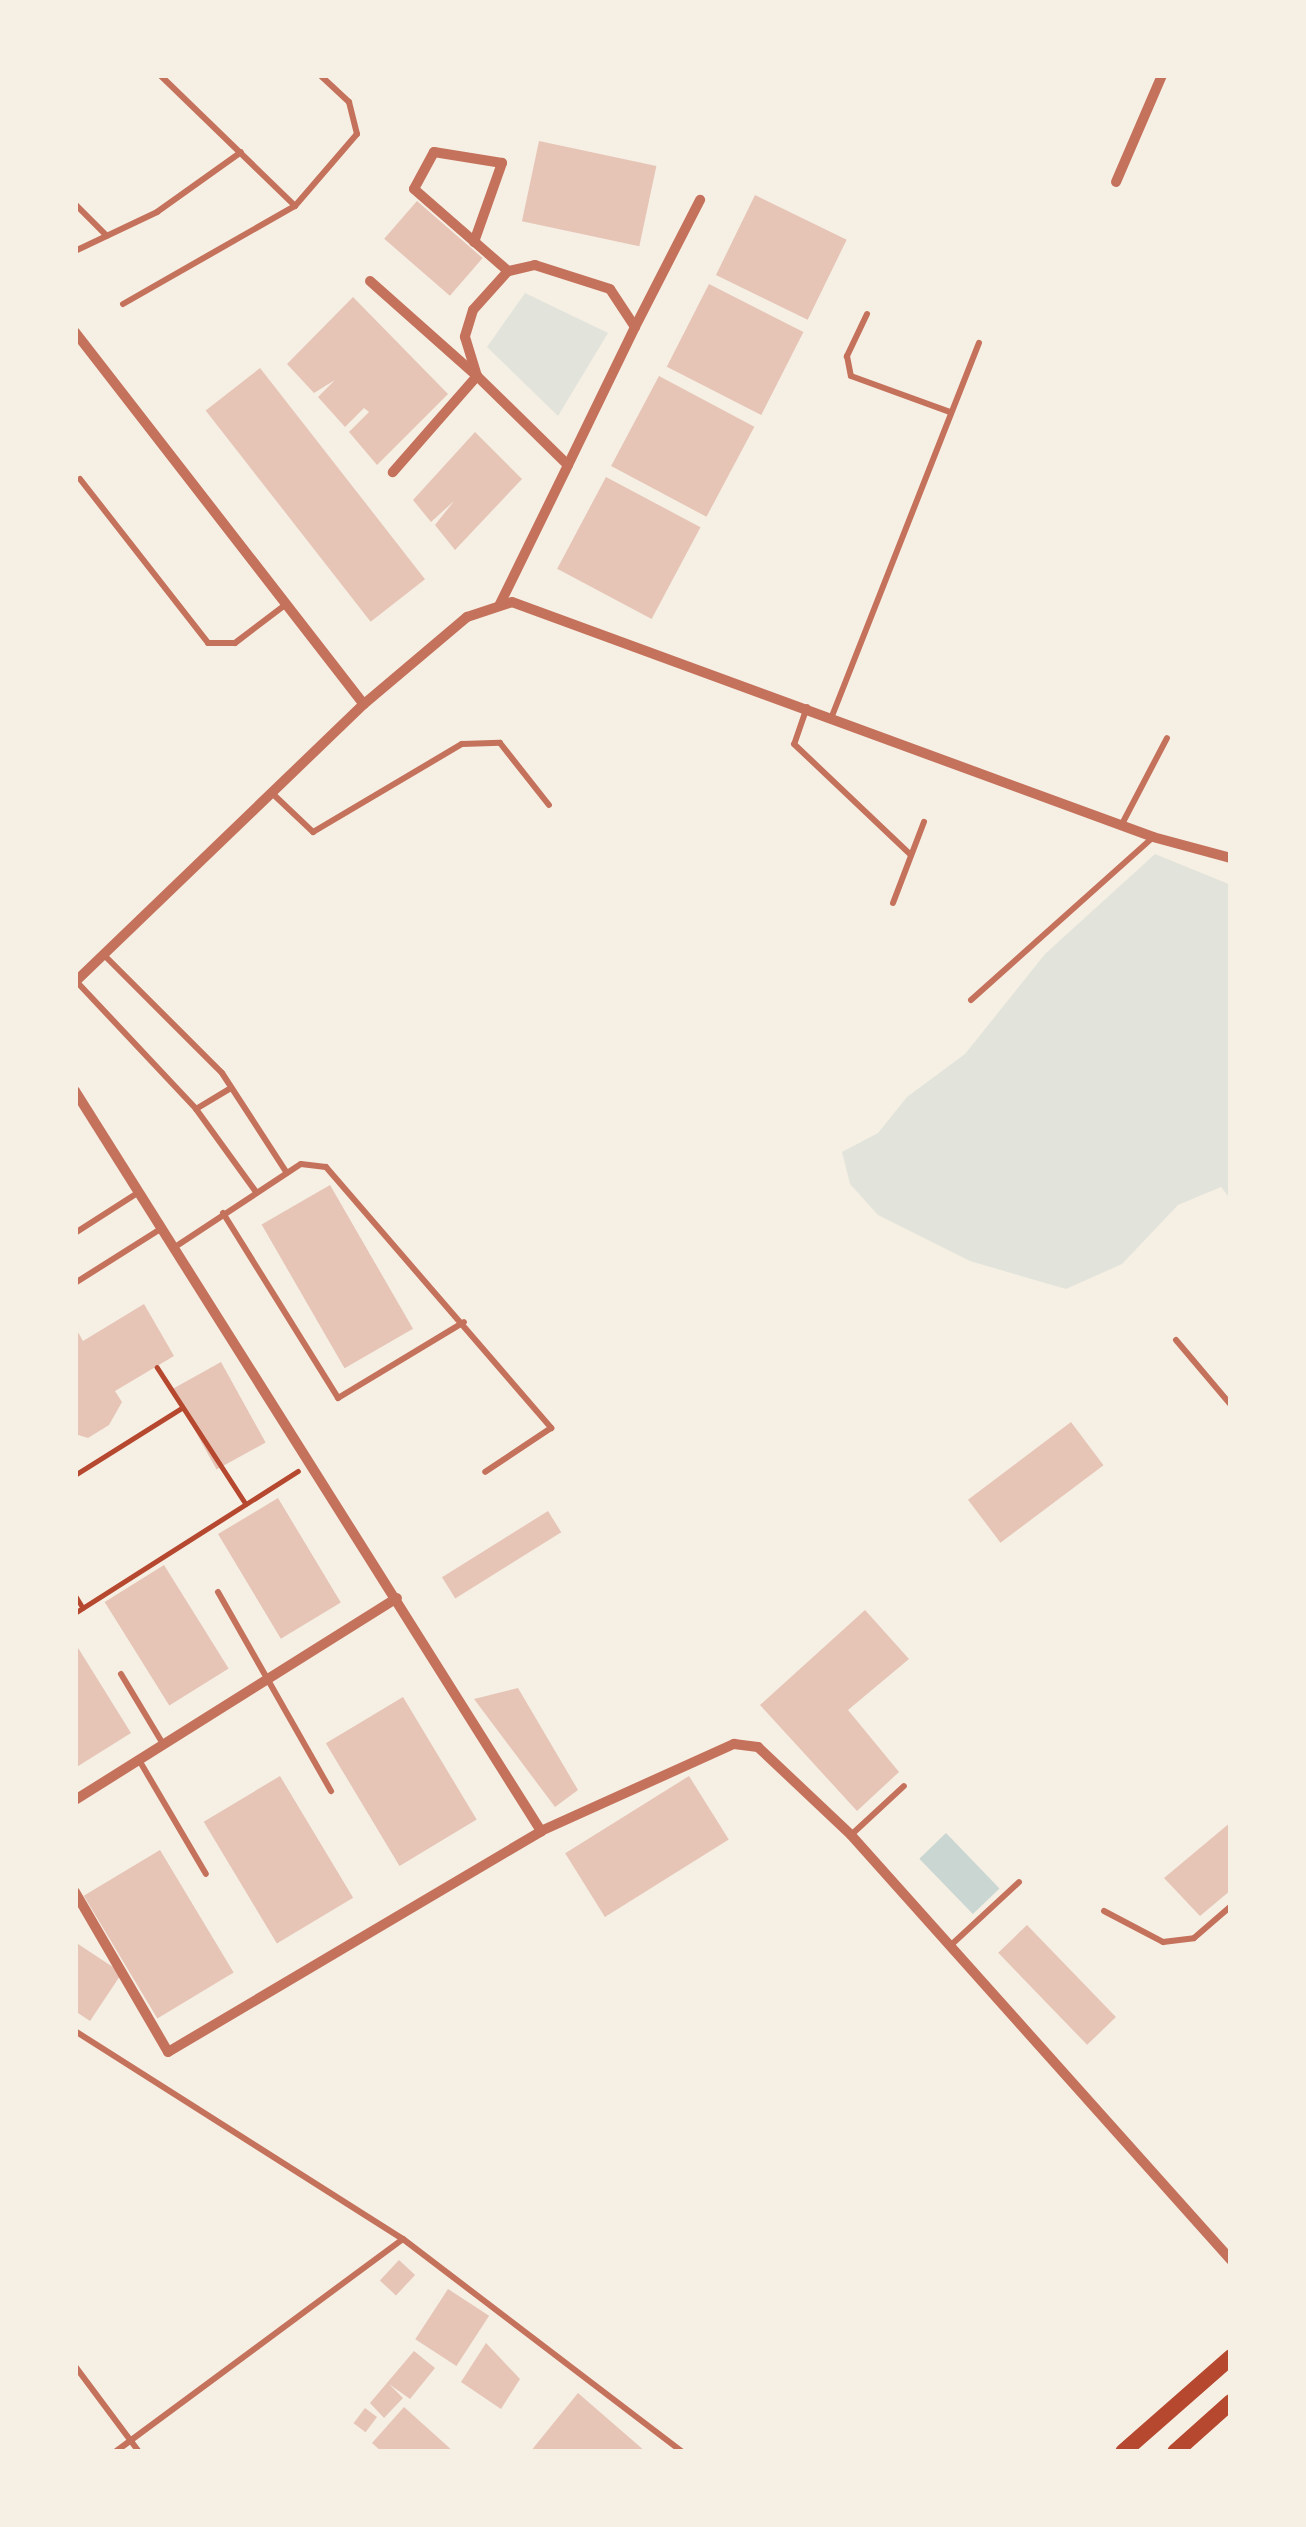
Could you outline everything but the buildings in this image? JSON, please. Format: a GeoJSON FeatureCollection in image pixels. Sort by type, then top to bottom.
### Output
{"type":"FeatureCollection","features":[{"type":"Feature","properties":{"kind":"main road"},"geometry":{"type":"LineString","coordinates":[[1123,2452],[1231,2357]]}},
{"type":"Feature","properties":{"kind":"main road"},"geometry":{"type":"LineString","coordinates":[[1175,2452],[1230,2403]]}},
{"type":"Feature","properties":{"kind":"street"},"geometry":{"type":"LineString","coordinates":[[1116,182],[1162,75]]}},
{"type":"Feature","properties":{"kind":"street"},"geometry":{"type":"LineString","coordinates":[[475,242],[502,163],[434,152],[414,189],[508,271]]}},
{"type":"Feature","properties":{"kind":"street"},"geometry":{"type":"LineString","coordinates":[[499,606],[700,200]]}},
{"type":"Feature","properties":{"kind":"street"},"geometry":{"type":"LineString","coordinates":[[477,376],[465,337],[472,310],[508,271],[535,266],[610,290],[635,327]]}},
{"type":"Feature","properties":{"kind":"street"},"geometry":{"type":"LineString","coordinates":[[370,281],[568,465]]}},
{"type":"Feature","properties":{"kind":"street"},"geometry":{"type":"LineString","coordinates":[[75,332],[364,704]]}},
{"type":"Feature","properties":{"kind":"street"},"geometry":{"type":"LineString","coordinates":[[393,472],[477,376]]}},
{"type":"Feature","properties":{"kind":"street"},"geometry":{"type":"LineString","coordinates":[[76,982],[364,704],[467,617],[499,606],[544,611],[1153,837],[1231,858]]}},
{"type":"Feature","properties":{"kind":"street"},"geometry":{"type":"LineString","coordinates":[[75,1091],[178,1245],[541,1831]]}},
{"type":"Feature","properties":{"kind":"street"},"geometry":{"type":"LineString","coordinates":[[75,1800],[397,1598]]}},
{"type":"Feature","properties":{"kind":"street"},"geometry":{"type":"LineString","coordinates":[[75,1892],[168,2052],[541,1831],[734,1744],[758,1747],[851,1835],[1231,2260]]}},
{"type":"Feature","properties":{"kind":"lane"},"geometry":{"type":"LineString","coordinates":[[160,75],[296,206]]}},
{"type":"Feature","properties":{"kind":"lane"},"geometry":{"type":"LineString","coordinates":[[123,304],[296,206],[357,134],[349,102],[320,75]]}},
{"type":"Feature","properties":{"kind":"lane"},"geometry":{"type":"LineString","coordinates":[[75,251],[241,152]]}},
{"type":"Feature","properties":{"kind":"lane"},"geometry":{"type":"LineString","coordinates":[[75,203],[107,236]]}},
{"type":"Feature","properties":{"kind":"lane"},"geometry":{"type":"LineString","coordinates":[[867,314],[847,356],[851,376],[950,412]]}},
{"type":"Feature","properties":{"kind":"lane"},"geometry":{"type":"LineString","coordinates":[[832,716],[979,343]]}},
{"type":"Feature","properties":{"kind":"lane"},"geometry":{"type":"LineString","coordinates":[[80,479],[208,643],[235,643],[285,604]]}},
{"type":"Feature","properties":{"kind":"lane"},"geometry":{"type":"LineString","coordinates":[[807,707],[794,744],[911,855]]}},
{"type":"Feature","properties":{"kind":"lane"},"geometry":{"type":"LineString","coordinates":[[1122,824],[1167,738]]}},
{"type":"Feature","properties":{"kind":"lane"},"geometry":{"type":"LineString","coordinates":[[272,793],[313,832],[462,744],[500,743],[550,805]]}},
{"type":"Feature","properties":{"kind":"lane"},"geometry":{"type":"LineString","coordinates":[[893,903],[924,822]]}},
{"type":"Feature","properties":{"kind":"lane"},"geometry":{"type":"LineString","coordinates":[[971,1000],[1153,837]]}},
{"type":"Feature","properties":{"kind":"lane"},"geometry":{"type":"LineString","coordinates":[[104,956],[231,1088],[287,1173]]}},
{"type":"Feature","properties":{"kind":"lane"},"geometry":{"type":"LineString","coordinates":[[76,982],[196,1109],[256,1192]]}},
{"type":"Feature","properties":{"kind":"lane"},"geometry":{"type":"LineString","coordinates":[[196,1109],[231,1088]]}},
{"type":"Feature","properties":{"kind":"lane"},"geometry":{"type":"LineString","coordinates":[[178,1245],[301,1164],[326,1167],[551,1428],[485,1472]]}},
{"type":"Feature","properties":{"kind":"lane"},"geometry":{"type":"LineString","coordinates":[[75,1233],[142,1190]]}},
{"type":"Feature","properties":{"kind":"lane"},"geometry":{"type":"LineString","coordinates":[[224,1213],[338,1398],[464,1322]]}},
{"type":"Feature","properties":{"kind":"lane"},"geometry":{"type":"LineString","coordinates":[[75,1283],[165,1226]]}},
{"type":"Feature","properties":{"kind":"lane"},"geometry":{"type":"LineString","coordinates":[[1176,1340],[1231,1405]]}},
{"type":"Feature","properties":{"kind":"lane"},"geometry":{"type":"LineString","coordinates":[[218,1592],[331,1791]]}},
{"type":"Feature","properties":{"kind":"lane"},"geometry":{"type":"LineString","coordinates":[[121,1674],[163,1744]]}},
{"type":"Feature","properties":{"kind":"lane"},"geometry":{"type":"LineString","coordinates":[[139,1760],[206,1874]]}},
{"type":"Feature","properties":{"kind":"lane"},"geometry":{"type":"LineString","coordinates":[[851,1835],[904,1786]]}},
{"type":"Feature","properties":{"kind":"lane"},"geometry":{"type":"LineString","coordinates":[[950,1946],[1019,1882]]}},
{"type":"Feature","properties":{"kind":"lane"},"geometry":{"type":"LineString","coordinates":[[1104,1911],[1163,1942],[1194,1938],[1231,1906]]}},
{"type":"Feature","properties":{"kind":"lane"},"geometry":{"type":"LineString","coordinates":[[75,2031],[403,2239],[683,2452]]}},
{"type":"Feature","properties":{"kind":"lane"},"geometry":{"type":"LineString","coordinates":[[115,2452],[403,2239]]}},
{"type":"Feature","properties":{"kind":"lane"},"geometry":{"type":"LineString","coordinates":[[75,2366],[139,2452]]}},
{"type":"Feature","properties":{"kind":"path"},"geometry":{"type":"LineString","coordinates":[[157,1367],[246,1504]]}},
{"type":"Feature","properties":{"kind":"path"},"geometry":{"type":"LineString","coordinates":[[75,1475],[183,1407]]}},
{"type":"Feature","properties":{"kind":"path"},"geometry":{"type":"LineString","coordinates":[[75,1613],[314,1461]]}},
{"type":"Feature","properties":{"kind":"path"},"geometry":{"type":"LineString","coordinates":[[75,1595],[83,1608]]}},
{"type":"Feature","properties":{"kind":"shaded area"},"geometry":{"type":"Polygon","coordinates":[[[525,293],[608,333],[558,416],[487,347],[525,293]]]}},
{"type":"Feature","properties":{"kind":"shaded area"},"geometry":{"type":"Polygon","coordinates":[[[1155,854],[1231,885],[1231,1200],[1221,1187],[1178,1205],[1122,1264],[1066,1289],[970,1261],[878,1215],[850,1184],[842,1152],[878,1133],[907,1097],[965,1054],[1045,954],[1155,854]]]}},
{"type":"Feature","properties":{"kind":"shaded area"},"geometry":{"type":"Polygon","coordinates":[[[946,1833],[999,1888],[973,1914],[919,1859],[946,1833]]]}}]}
